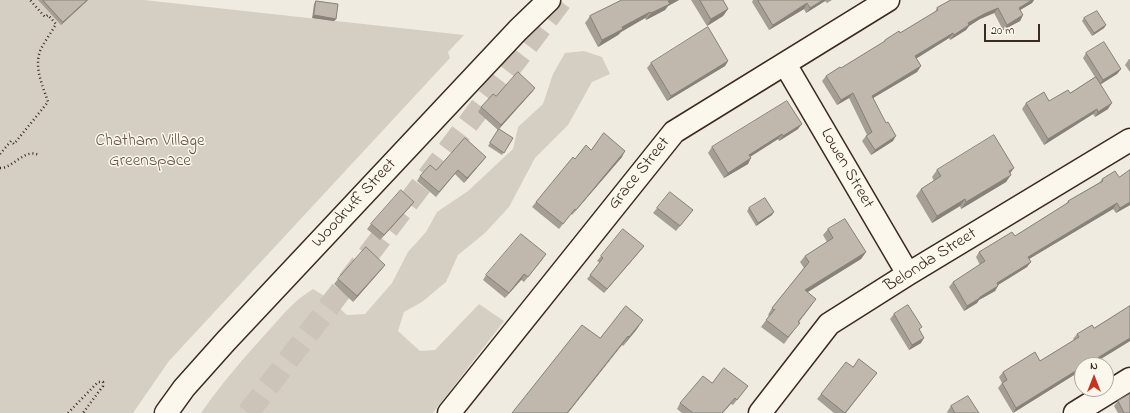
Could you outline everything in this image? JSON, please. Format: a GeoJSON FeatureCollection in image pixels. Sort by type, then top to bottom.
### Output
{"type":"FeatureCollection","features":[{"type":"Feature","properties":{"kind":"street","name":"Woodruff Street"},"geometry":{"type":"LineString","coordinates":[[166,413],[184,388],[226,341],[508,40],[549,0]]}},
{"type":"Feature","properties":{"kind":"street","name":"Grace Street"},"geometry":{"type":"LineString","coordinates":[[449,413],[674,132],[888,0]]}},
{"type":"Feature","properties":{"kind":"street","name":"Lowen Street"},"geometry":{"type":"LineString","coordinates":[[785,64],[908,274]]}},
{"type":"Feature","properties":{"kind":"street","name":"Belonda Street"},"geometry":{"type":"LineString","coordinates":[[760,413],[829,324],[908,274],[1130,140]]}},
{"type":"Feature","properties":{"kind":"street"},"geometry":{"type":"LineString","coordinates":[[1075,413],[1130,379]]}},
{"type":"Feature","properties":{"kind":"path"},"geometry":{"type":"LineString","coordinates":[[0,154],[10,141],[14,144],[48,102],[41,81],[38,61],[41,50],[56,24],[48,15],[45,17],[30,0]]}},
{"type":"Feature","properties":{"kind":"path"},"geometry":{"type":"LineString","coordinates":[[0,168],[8,166],[28,154],[33,153],[39,155]]}},
{"type":"Feature","properties":{"kind":"path"},"geometry":{"type":"LineString","coordinates":[[68,413],[98,382],[103,382],[103,386],[83,413]]}},
{"type":"Feature","properties":{"kind":"green space","name":"Chatham Village Greenspace"},"geometry":{"type":"Polygon","coordinates":[[[0,0],[144,0],[464,35],[448,52],[450,58],[169,361],[133,413],[0,413],[0,0]]]}},
{"type":"Feature","properties":{"kind":"green space"},"geometry":{"type":"Polygon","coordinates":[[[584,51],[602,57],[610,74],[592,82],[568,125],[535,158],[509,207],[485,233],[458,255],[446,282],[422,302],[404,312],[398,331],[420,351],[435,350],[479,304],[504,321],[433,413],[201,413],[252,348],[295,302],[313,289],[331,300],[347,315],[365,314],[392,283],[408,252],[426,232],[437,212],[468,191],[513,149],[518,127],[543,104],[553,74],[565,53],[584,51]]]}},
{"type":"Feature","properties":{"kind":"building"},"geometry":{"type":"Polygon","coordinates":[[[43,0],[87,0],[63,22],[43,0]]]}},
{"type":"Feature","properties":{"kind":"building"},"geometry":{"type":"Polygon","coordinates":[[[622,0],[671,0],[668,1],[670,4],[651,13],[650,12],[602,40],[590,16],[622,0]]]}},
{"type":"Feature","properties":{"kind":"building"},"geometry":{"type":"Polygon","coordinates":[[[700,0],[723,0],[728,9],[711,19],[700,0]]]}},
{"type":"Feature","properties":{"kind":"building"},"geometry":{"type":"Polygon","coordinates":[[[758,0],[823,0],[810,8],[807,3],[773,25],[758,0]]]}},
{"type":"Feature","properties":{"kind":"building"},"geometry":{"type":"Polygon","coordinates":[[[951,0],[1032,0],[1019,8],[1023,15],[1007,25],[998,8],[968,23],[969,25],[954,35],[953,33],[915,56],[921,66],[872,96],[886,123],[888,122],[896,136],[875,150],[866,136],[872,132],[853,93],[841,100],[826,76],[899,31],[900,33],[938,10],[937,8],[951,0]]]}},
{"type":"Feature","properties":{"kind":"building"},"geometry":{"type":"Polygon","coordinates":[[[316,1],[338,4],[336,19],[314,15],[316,1]]]}},
{"type":"Feature","properties":{"kind":"building"},"geometry":{"type":"Polygon","coordinates":[[[1097,11],[1106,25],[1094,33],[1084,18],[1097,11]]]}},
{"type":"Feature","properties":{"kind":"building"},"geometry":{"type":"Polygon","coordinates":[[[708,27],[728,61],[671,96],[651,63],[708,27]]]}},
{"type":"Feature","properties":{"kind":"building"},"geometry":{"type":"Polygon","coordinates":[[[1104,42],[1121,69],[1103,80],[1086,53],[1104,42]]]}},
{"type":"Feature","properties":{"kind":"building"},"geometry":{"type":"Polygon","coordinates":[[[518,72],[535,88],[501,125],[481,107],[493,94],[496,96],[518,72]]]}},
{"type":"Feature","properties":{"kind":"building"},"geometry":{"type":"Polygon","coordinates":[[[1096,77],[1112,103],[1098,112],[1097,109],[1048,139],[1026,103],[1044,92],[1049,101],[1068,90],[1070,93],[1096,77]]]}},
{"type":"Feature","properties":{"kind":"building"},"geometry":{"type":"Polygon","coordinates":[[[787,101],[802,124],[783,136],[782,134],[749,155],[751,158],[728,173],[712,147],[787,101]]]}},
{"type":"Feature","properties":{"kind":"building"},"geometry":{"type":"Polygon","coordinates":[[[499,129],[513,138],[504,153],[490,143],[499,129]]]}},
{"type":"Feature","properties":{"kind":"building"},"geometry":{"type":"Polygon","coordinates":[[[604,133],[625,151],[563,224],[536,202],[573,157],[575,159],[586,145],[591,150],[604,133]]]}},
{"type":"Feature","properties":{"kind":"building"},"geometry":{"type":"Polygon","coordinates":[[[994,135],[1014,168],[1009,171],[1011,175],[966,202],[965,199],[937,216],[921,189],[941,176],[937,170],[994,135]]]}},
{"type":"Feature","properties":{"kind":"building"},"geometry":{"type":"Polygon","coordinates":[[[465,138],[486,157],[467,178],[458,170],[439,192],[420,176],[430,165],[436,170],[465,138]]]}},
{"type":"Feature","properties":{"kind":"building"},"geometry":{"type":"Polygon","coordinates":[[[1130,170],[1130,202],[1120,208],[1117,203],[1028,257],[1031,262],[997,283],[998,286],[967,306],[953,282],[985,261],[979,252],[1012,232],[1015,236],[1069,202],[1068,201],[1103,181],[1102,179],[1115,171],[1119,177],[1130,170]]]}},
{"type":"Feature","properties":{"kind":"building"},"geometry":{"type":"Polygon","coordinates":[[[401,190],[414,202],[384,235],[371,224],[401,190]]]}},
{"type":"Feature","properties":{"kind":"building"},"geometry":{"type":"Polygon","coordinates":[[[670,192],[693,210],[680,226],[657,208],[670,192]]]}},
{"type":"Feature","properties":{"kind":"building"},"geometry":{"type":"Polygon","coordinates":[[[765,198],[774,212],[758,223],[749,208],[765,198]]]}},
{"type":"Feature","properties":{"kind":"building"},"geometry":{"type":"Polygon","coordinates":[[[845,219],[866,252],[805,290],[816,299],[798,322],[800,323],[788,337],[766,320],[775,309],[774,310],[772,308],[809,262],[805,256],[833,238],[828,229],[845,219]]]}},
{"type":"Feature","properties":{"kind":"building"},"geometry":{"type":"Polygon","coordinates":[[[623,229],[644,246],[607,289],[590,275],[603,258],[601,256],[623,229]]]}},
{"type":"Feature","properties":{"kind":"building"},"geometry":{"type":"Polygon","coordinates":[[[521,234],[546,254],[528,277],[524,274],[509,293],[486,275],[521,234]]]}},
{"type":"Feature","properties":{"kind":"building"},"geometry":{"type":"Polygon","coordinates":[[[366,247],[385,265],[357,296],[338,279],[366,247]]]}},
{"type":"Feature","properties":{"kind":"building"},"geometry":{"type":"Polygon","coordinates":[[[908,305],[922,327],[919,329],[924,338],[912,345],[894,314],[908,305]]]}},
{"type":"Feature","properties":{"kind":"building"},"geometry":{"type":"Polygon","coordinates":[[[626,306],[643,320],[629,337],[628,336],[567,413],[512,413],[582,325],[600,338],[626,306]]]}},
{"type":"Feature","properties":{"kind":"building"},"geometry":{"type":"Polygon","coordinates":[[[1130,306],[1130,338],[1099,357],[1074,357],[1074,372],[1016,408],[1002,383],[1007,380],[1003,372],[1035,352],[1040,361],[1079,337],[1077,334],[1092,325],[1094,328],[1130,306]]]}},
{"type":"Feature","properties":{"kind":"building"},"geometry":{"type":"Polygon","coordinates":[[[859,359],[877,373],[845,413],[821,394],[846,362],[853,367],[859,359]]]}},
{"type":"Feature","properties":{"kind":"building"},"geometry":{"type":"Polygon","coordinates":[[[724,368],[748,386],[737,400],[735,398],[722,413],[693,413],[680,403],[703,376],[712,383],[724,368]]]}},
{"type":"Feature","properties":{"kind":"building"},"geometry":{"type":"Polygon","coordinates":[[[1130,394],[1130,413],[1124,413],[1118,401],[1130,394]]]}},
{"type":"Feature","properties":{"kind":"building"},"geometry":{"type":"Polygon","coordinates":[[[968,396],[979,413],[955,413],[951,406],[968,396]]]}},
{"type":"Feature","properties":{"kind":"tunnel"},"geometry":{"type":"LineString","coordinates":[[248,413],[562,0]]}}]}
